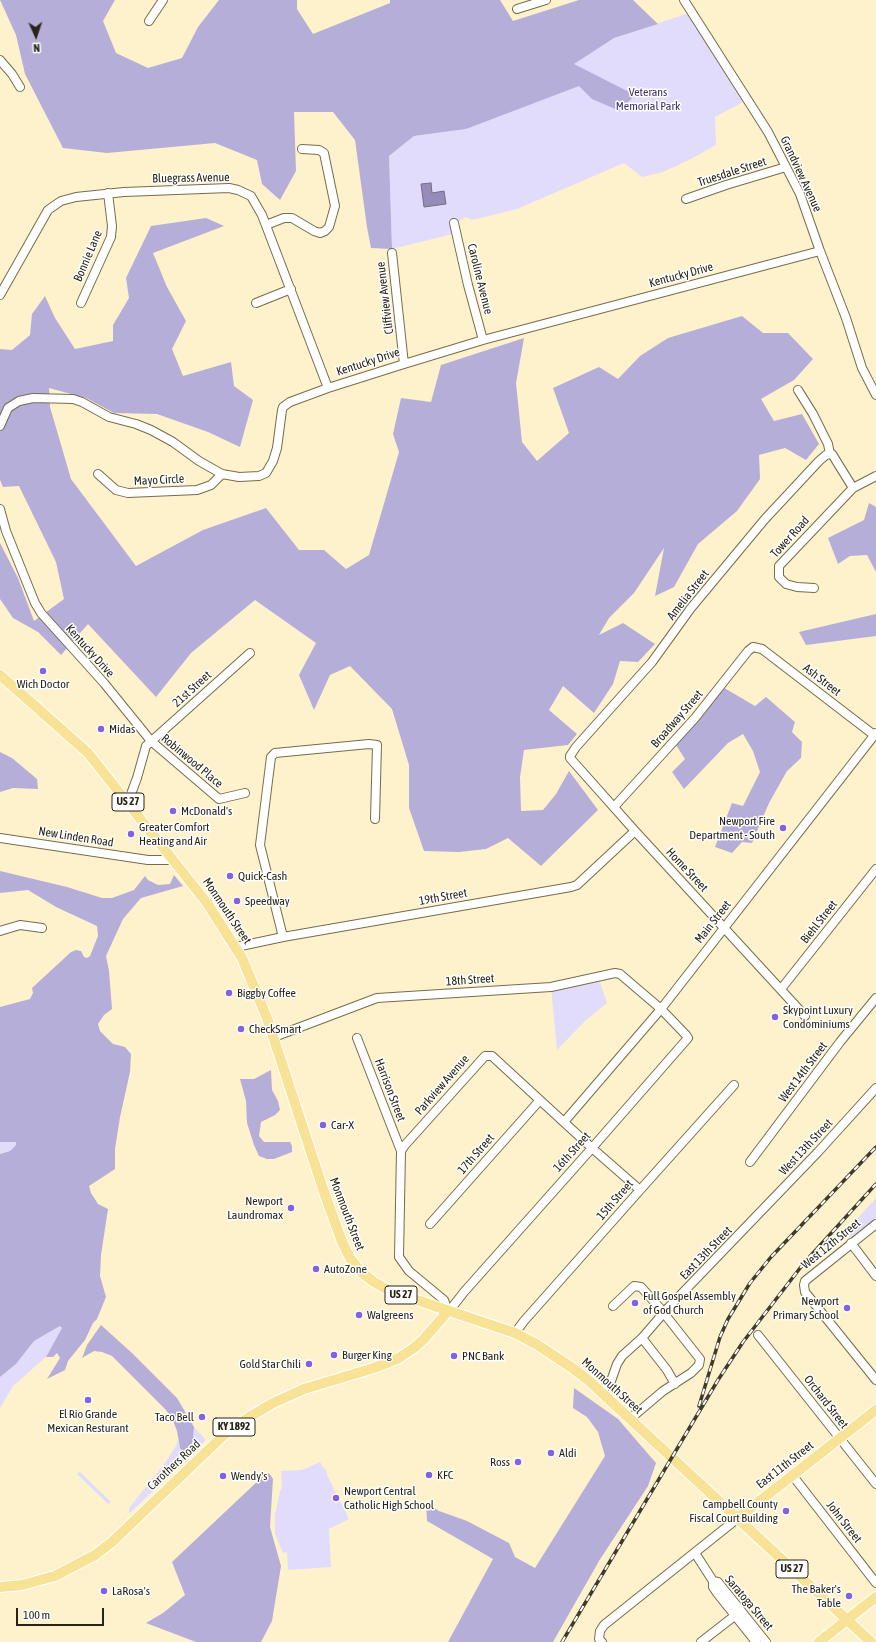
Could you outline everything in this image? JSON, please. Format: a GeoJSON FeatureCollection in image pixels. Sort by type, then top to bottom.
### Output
{"type":"FeatureCollection","features":[{"type":"Feature","properties":{"kind":"main road","name":"Monmouth Street"},"geometry":{"type":"LineString","coordinates":[[0,675],[88,753],[207,903],[236,947],[245,964],[274,1037],[301,1119],[307,1125],[324,1173],[322,1184],[346,1252],[361,1272],[388,1290],[516,1333],[556,1356],[588,1380],[871,1642]]}},
{"type":"Feature","properties":{"kind":"main road","name":"Carothers Road"},"geometry":{"type":"LineString","coordinates":[[0,1587],[22,1585],[55,1576],[95,1555],[112,1542],[226,1433],[247,1418],[273,1403],[304,1389],[374,1368],[399,1358],[424,1339],[448,1311]]}},
{"type":"Feature","properties":{"kind":"main road","name":"East 11th Street"},"geometry":{"type":"LineString","coordinates":[[738,1518],[876,1410]]}},
{"type":"Feature","properties":{"kind":"main road"},"geometry":{"type":"LineString","coordinates":[[819,1642],[876,1597]]}},
{"type":"Feature","properties":{"kind":"street"},"geometry":{"type":"LineString","coordinates":[[149,21],[163,0]]}},
{"type":"Feature","properties":{"kind":"street"},"geometry":{"type":"LineString","coordinates":[[517,9],[546,0]]}},
{"type":"Feature","properties":{"kind":"street","name":"Grandview Avenue"},"geometry":{"type":"LineString","coordinates":[[684,0],[768,132],[800,194],[846,318],[862,368],[876,395]]}},
{"type":"Feature","properties":{"kind":"street"},"geometry":{"type":"LineString","coordinates":[[0,60],[12,74],[20,87]]}},
{"type":"Feature","properties":{"kind":"street"},"geometry":{"type":"LineString","coordinates":[[266,225],[284,218],[292,218],[320,233],[329,227],[335,206],[324,153],[319,150],[302,149]]}},
{"type":"Feature","properties":{"kind":"street","name":"Truesdale Street"},"geometry":{"type":"LineString","coordinates":[[686,199],[786,167]]}},
{"type":"Feature","properties":{"kind":"street","name":"Bluegrass Avenue"},"geometry":{"type":"LineString","coordinates":[[0,295],[50,208],[63,200],[108,193],[166,190],[232,188],[244,191],[251,196],[258,206],[328,388]]}},
{"type":"Feature","properties":{"kind":"street","name":"Bonnie Lane"},"geometry":{"type":"LineString","coordinates":[[81,303],[111,237],[112,226],[108,193]]}},
{"type":"Feature","properties":{"kind":"street","name":"Caroline Avenue"},"geometry":{"type":"LineString","coordinates":[[454,223],[468,285],[483,340]]}},
{"type":"Feature","properties":{"kind":"street","name":"Kentucky Drive"},"geometry":{"type":"LineString","coordinates":[[0,426],[8,408],[19,400],[34,398],[73,399],[82,402],[108,417],[136,424],[151,430],[222,474],[244,478],[259,476],[266,473],[271,466],[277,448],[283,407],[290,402],[328,388],[483,340],[820,251]]}},
{"type":"Feature","properties":{"kind":"street","name":"Cliffview Avenue"},"geometry":{"type":"LineString","coordinates":[[392,253],[404,364]]}},
{"type":"Feature","properties":{"kind":"street"},"geometry":{"type":"LineString","coordinates":[[256,302],[291,289]]}},
{"type":"Feature","properties":{"kind":"street"},"geometry":{"type":"LineString","coordinates":[[798,390],[813,414],[828,444],[830,454],[832,454],[854,488]]}},
{"type":"Feature","properties":{"kind":"street","name":"Amelia Street"},"geometry":{"type":"LineString","coordinates":[[570,756],[576,747],[652,662],[691,608],[761,524],[819,461],[826,455],[830,454]]}},
{"type":"Feature","properties":{"kind":"street","name":"Mayo Circle"},"geometry":{"type":"LineString","coordinates":[[98,474],[116,490],[128,493],[197,490],[211,485],[222,474]]}},
{"type":"Feature","properties":{"kind":"street","name":"Tower Road"},"geometry":{"type":"LineString","coordinates":[[814,588],[797,587],[786,584],[780,577],[779,566],[854,488],[876,476]]}},
{"type":"Feature","properties":{"kind":"street","name":"Kentucky Drive"},"geometry":{"type":"LineString","coordinates":[[0,509],[6,531],[35,603],[41,613],[104,683],[151,742]]}},
{"type":"Feature","properties":{"kind":"street","name":"Ash Street"},"geometry":{"type":"LineString","coordinates":[[755,647],[762,649],[875,734]]}},
{"type":"Feature","properties":{"kind":"street","name":"Broadway Street"},"geometry":{"type":"LineString","coordinates":[[614,807],[692,722],[748,651],[755,647]]}},
{"type":"Feature","properties":{"kind":"street","name":"21st Street"},"geometry":{"type":"LineString","coordinates":[[151,742],[250,653]]}},
{"type":"Feature","properties":{"kind":"street","name":"Main Street"},"geometry":{"type":"LineString","coordinates":[[564,1122],[661,1009],[875,734]]}},
{"type":"Feature","properties":{"kind":"street"},"geometry":{"type":"LineString","coordinates":[[128,802],[137,778],[146,746],[151,742]]}},
{"type":"Feature","properties":{"kind":"street","name":"Robinwood Place"},"geometry":{"type":"LineString","coordinates":[[151,742],[219,799],[245,793]]}},
{"type":"Feature","properties":{"kind":"street"},"geometry":{"type":"LineString","coordinates":[[283,937],[260,845],[271,757],[275,753],[369,744],[377,745],[375,819]]}},
{"type":"Feature","properties":{"kind":"street","name":"Home Street"},"geometry":{"type":"LineString","coordinates":[[570,756],[572,761],[635,831],[725,927],[805,1016]]}},
{"type":"Feature","properties":{"kind":"street","name":"19th Street"},"geometry":{"type":"LineString","coordinates":[[236,947],[283,937],[571,887],[577,884],[635,831]]}},
{"type":"Feature","properties":{"kind":"street","name":"New Linden Road"},"geometry":{"type":"LineString","coordinates":[[0,838],[148,860],[167,860],[172,858]]}},
{"type":"Feature","properties":{"kind":"street","name":"Biehl Street"},"geometry":{"type":"LineString","coordinates":[[781,990],[876,869]]}},
{"type":"Feature","properties":{"kind":"street"},"geometry":{"type":"LineString","coordinates":[[0,931],[20,924],[42,928]]}},
{"type":"Feature","properties":{"kind":"street","name":"18th Street"},"geometry":{"type":"LineString","coordinates":[[274,1037],[378,998],[552,987],[615,973],[620,974],[661,1009]]}},
{"type":"Feature","properties":{"kind":"street","name":"West 14th Street"},"geometry":{"type":"LineString","coordinates":[[750,1162],[840,1042],[876,998]]}},
{"type":"Feature","properties":{"kind":"street","name":"16th Street"},"geometry":{"type":"LineString","coordinates":[[448,1311],[688,1038],[661,1009]]}},
{"type":"Feature","properties":{"kind":"street","name":"Harrison Street"},"geometry":{"type":"LineString","coordinates":[[357,1038],[401,1151]]}},
{"type":"Feature","properties":{"kind":"street","name":"Parkview Avenue"},"geometry":{"type":"LineString","coordinates":[[401,1151],[485,1056],[492,1056],[640,1190]]}},
{"type":"Feature","properties":{"kind":"street","name":"15th Street"},"geometry":{"type":"LineString","coordinates":[[516,1333],[640,1190],[734,1085]]}},
{"type":"Feature","properties":{"kind":"street","name":"West 13th Street"},"geometry":{"type":"LineString","coordinates":[[753,1221],[834,1136],[876,1088]]}},
{"type":"Feature","properties":{"kind":"street","name":"17th Street"},"geometry":{"type":"LineString","coordinates":[[430,1224],[540,1100]]}},
{"type":"Feature","properties":{"kind":"street"},"geometry":{"type":"LineString","coordinates":[[401,1151],[399,1257],[409,1271],[444,1300],[448,1311]]}},
{"type":"Feature","properties":{"kind":"street","name":"East 13th Street"},"geometry":{"type":"LineString","coordinates":[[601,1392],[611,1381],[617,1364],[622,1356],[642,1338],[664,1313],[753,1221]]}},
{"type":"Feature","properties":{"kind":"street","name":"West 12th Street"},"geometry":{"type":"LineString","coordinates":[[876,1224],[805,1281],[804,1286],[805,1292],[876,1380]]}},
{"type":"Feature","properties":{"kind":"street"},"geometry":{"type":"LineString","coordinates":[[851,1243],[876,1276]]}},
{"type":"Feature","properties":{"kind":"street"},"geometry":{"type":"LineString","coordinates":[[613,1306],[634,1286],[645,1290],[700,1356],[700,1362],[691,1373],[663,1391],[630,1419]]}},
{"type":"Feature","properties":{"kind":"street","name":"Orchard Street"},"geometry":{"type":"LineString","coordinates":[[758,1335],[876,1484]]}},
{"type":"Feature","properties":{"kind":"street"},"geometry":{"type":"LineString","coordinates":[[642,1338],[667,1370],[675,1384]]}},
{"type":"Feature","properties":{"kind":"street","name":"John Street"},"geometry":{"type":"LineString","coordinates":[[793,1476],[876,1583]]}},
{"type":"Feature","properties":{"kind":"street","name":"East 11th Street"},"geometry":{"type":"LineString","coordinates":[[602,1642],[599,1639],[600,1631],[604,1625],[738,1518]]}},
{"type":"Feature","properties":{"kind":"street","name":"Saratoga Street"},"geometry":{"type":"LineString","coordinates":[[695,1552],[713,1581],[718,1582],[756,1642]]}},
{"type":"Feature","properties":{"kind":"street"},"geometry":{"type":"LineString","coordinates":[[701,1642],[738,1613]]}},
{"type":"Feature","properties":{"kind":"street","name":"Saratoga Street"},"geometry":{"type":"LineString","coordinates":[[738,1613],[766,1642]]}},
{"type":"Feature","properties":{"kind":"green space","name":"Veterans Memorial Park"},"geometry":{"type":"Polygon","coordinates":[[[692,12],[747,100],[715,117],[716,145],[663,172],[642,177],[624,163],[517,209],[472,220],[466,217],[455,223],[457,233],[392,249],[389,156],[414,136],[466,129],[614,38],[692,12]]]}},
{"type":"Feature","properties":{"kind":"green space"},"geometry":{"type":"Polygon","coordinates":[[[598,977],[607,1003],[585,1021],[557,1050],[551,987],[598,977]]]}},
{"type":"Feature","properties":{"kind":"green space"},"geometry":{"type":"Polygon","coordinates":[[[16,1141],[16,1145],[10,1151],[0,1154],[0,1142],[16,1141]]]}},
{"type":"Feature","properties":{"kind":"green space"},"geometry":{"type":"Polygon","coordinates":[[[876,1198],[876,1218],[850,1238],[845,1232],[876,1198]]]}},
{"type":"Feature","properties":{"kind":"green space"},"geometry":{"type":"Polygon","coordinates":[[[60,1326],[62,1328],[46,1357],[13,1386],[0,1408],[0,1377],[16,1364],[34,1341],[60,1326]]]}},
{"type":"Feature","properties":{"kind":"green space"},"geometry":{"type":"Polygon","coordinates":[[[194,1427],[206,1440],[129,1513],[129,1508],[165,1463],[176,1446],[178,1439],[180,1448],[193,1440],[194,1427]]]}},
{"type":"Feature","properties":{"kind":"green space"},"geometry":{"type":"Polygon","coordinates":[[[320,1462],[324,1469],[326,1469],[327,1475],[349,1519],[329,1529],[331,1567],[288,1570],[287,1552],[283,1553],[275,1534],[275,1515],[282,1488],[281,1471],[302,1470],[320,1462]]]}},
{"type":"Feature","properties":{"kind":"green space"},"geometry":{"type":"Polygon","coordinates":[[[80,1472],[110,1501],[110,1503],[108,1504],[78,1475],[77,1473],[80,1472]]]}},
{"type":"Feature","properties":{"kind":"shaded area"},"geometry":{"type":"Polygon","coordinates":[[[0,0],[115,0],[103,21],[116,53],[148,68],[182,58],[198,27],[219,0],[297,0],[297,9],[313,34],[390,3],[390,0],[500,0],[513,21],[579,0],[633,0],[658,24],[614,38],[574,64],[635,95],[620,111],[592,99],[579,86],[466,129],[414,136],[389,156],[392,249],[371,248],[355,140],[333,112],[294,112],[296,171],[280,200],[262,184],[257,160],[215,143],[107,153],[63,148],[25,74],[16,35],[0,0]]]}},
{"type":"Feature","properties":{"kind":"shaded area"},"geometry":{"type":"Polygon","coordinates":[[[431,183],[432,193],[444,191],[446,204],[424,207],[421,184],[431,183]]]}},
{"type":"Feature","properties":{"kind":"shaded area"},"geometry":{"type":"Polygon","coordinates":[[[206,218],[224,226],[153,253],[167,287],[186,321],[172,349],[183,376],[231,362],[234,386],[253,400],[240,447],[208,432],[157,414],[114,413],[86,398],[49,388],[50,407],[71,479],[136,566],[203,530],[266,508],[299,550],[324,550],[346,569],[369,555],[399,452],[393,434],[401,398],[431,402],[441,365],[524,338],[516,383],[522,442],[537,461],[569,433],[553,388],[599,367],[618,379],[640,356],[668,338],[742,316],[763,333],[788,333],[813,359],[794,380],[761,399],[774,421],[802,414],[819,444],[806,460],[785,448],[759,455],[760,479],[737,511],[698,544],[674,587],[655,596],[664,548],[634,593],[609,618],[599,635],[623,623],[655,644],[638,662],[620,661],[613,684],[594,713],[563,686],[549,710],[577,734],[568,745],[524,750],[520,777],[521,811],[543,810],[556,794],[569,771],[598,810],[541,866],[508,838],[486,849],[459,852],[424,851],[409,808],[409,765],[392,709],[350,666],[330,675],[314,710],[299,675],[316,643],[255,600],[191,653],[156,697],[88,624],[61,655],[38,632],[13,618],[0,599],[0,543],[18,578],[34,621],[64,599],[56,562],[19,486],[3,487],[0,480],[0,349],[12,350],[30,335],[32,314],[45,296],[55,318],[75,349],[113,341],[113,325],[129,298],[126,278],[151,226],[206,218]]]}},
{"type":"Feature","properties":{"kind":"shaded area"},"geometry":{"type":"Polygon","coordinates":[[[869,503],[876,507],[876,572],[867,555],[850,556],[838,564],[828,538],[864,520],[869,503]]]}},
{"type":"Feature","properties":{"kind":"shaded area"},"geometry":{"type":"Polygon","coordinates":[[[876,614],[876,636],[806,645],[799,632],[876,614]]]}},
{"type":"Feature","properties":{"kind":"shaded area"},"geometry":{"type":"Polygon","coordinates":[[[721,686],[755,706],[766,697],[795,722],[792,732],[802,742],[801,758],[787,771],[769,803],[752,843],[742,842],[732,853],[715,847],[732,803],[743,806],[760,772],[753,751],[743,734],[728,743],[684,789],[672,772],[685,759],[674,742],[721,686]]]}},
{"type":"Feature","properties":{"kind":"shaded area"},"geometry":{"type":"Polygon","coordinates":[[[0,752],[12,758],[37,779],[38,789],[13,788],[0,792],[0,752]]]}},
{"type":"Feature","properties":{"kind":"shaded area"},"geometry":{"type":"Polygon","coordinates":[[[0,871],[67,887],[102,898],[112,898],[134,890],[145,876],[148,880],[158,885],[170,884],[174,875],[183,886],[141,898],[123,919],[106,956],[109,971],[112,1009],[104,1015],[98,1024],[100,1031],[113,1044],[125,1047],[131,1054],[130,1072],[120,1117],[115,1149],[115,1169],[89,1186],[91,1193],[98,1204],[108,1209],[101,1255],[100,1276],[106,1297],[97,1319],[93,1323],[85,1340],[68,1361],[65,1370],[47,1379],[60,1358],[57,1353],[53,1357],[46,1357],[62,1328],[60,1326],[34,1341],[16,1364],[0,1377],[0,1154],[10,1151],[16,1145],[16,1142],[0,1142],[0,1007],[30,999],[33,993],[32,988],[71,952],[76,950],[81,951],[84,957],[87,958],[90,956],[98,936],[97,926],[56,907],[28,890],[0,893],[0,871]]]}},
{"type":"Feature","properties":{"kind":"shaded area"},"geometry":{"type":"Polygon","coordinates":[[[271,1070],[272,1090],[278,1101],[280,1110],[275,1115],[261,1122],[259,1136],[264,1142],[290,1142],[292,1152],[274,1159],[267,1159],[259,1156],[254,1145],[247,1123],[246,1101],[240,1079],[254,1079],[271,1070]]]}},
{"type":"Feature","properties":{"kind":"shaded area"},"geometry":{"type":"Polygon","coordinates":[[[101,1325],[132,1353],[177,1398],[194,1427],[193,1440],[189,1450],[185,1454],[180,1448],[177,1431],[172,1418],[165,1409],[112,1356],[94,1351],[82,1358],[87,1345],[101,1325]]]}},
{"type":"Feature","properties":{"kind":"shaded area"},"geometry":{"type":"Polygon","coordinates":[[[574,1388],[618,1419],[656,1463],[648,1486],[599,1561],[553,1642],[448,1642],[493,1559],[427,1521],[426,1502],[439,1511],[467,1521],[509,1543],[515,1557],[535,1568],[605,1456],[598,1432],[587,1417],[573,1408],[574,1388]]]}},
{"type":"Feature","properties":{"kind":"shaded area"},"geometry":{"type":"Polygon","coordinates":[[[269,1473],[273,1479],[270,1527],[281,1566],[272,1621],[261,1642],[196,1642],[146,1623],[163,1613],[185,1595],[172,1562],[261,1478],[269,1473]]]}},
{"type":"Feature","properties":{"kind":"railway"},"geometry":{"type":"LineString","coordinates":[[699,1406],[720,1337],[728,1319],[750,1283],[771,1257],[876,1147]]}},
{"type":"Feature","properties":{"kind":"railway"},"geometry":{"type":"LineString","coordinates":[[562,1642],[718,1380],[743,1342],[804,1263],[876,1184]]}},
{"type":"Feature","properties":{"kind":"place","name":"Wich Doctor"},"geometry":{"type":"Point","coordinates":[43,671]}},
{"type":"Feature","properties":{"kind":"place","name":"Midas"},"geometry":{"type":"Point","coordinates":[101,729]}},
{"type":"Feature","properties":{"kind":"place","name":"McDonald's"},"geometry":{"type":"Point","coordinates":[173,811]}},
{"type":"Feature","properties":{"kind":"place","name":"Newport Fire Department - South"},"geometry":{"type":"Point","coordinates":[783,828]}},
{"type":"Feature","properties":{"kind":"place","name":"Greater Comfort Heating and Air"},"geometry":{"type":"Point","coordinates":[131,834]}},
{"type":"Feature","properties":{"kind":"place","name":"Quick-Cash"},"geometry":{"type":"Point","coordinates":[230,876]}},
{"type":"Feature","properties":{"kind":"place","name":"Speedway"},"geometry":{"type":"Point","coordinates":[237,901]}},
{"type":"Feature","properties":{"kind":"place","name":"Biggby Coffee"},"geometry":{"type":"Point","coordinates":[229,993]}},
{"type":"Feature","properties":{"kind":"place","name":"Skypoint Luxury Condominiums"},"geometry":{"type":"Point","coordinates":[775,1017]}},
{"type":"Feature","properties":{"kind":"place","name":"CheckSmart"},"geometry":{"type":"Point","coordinates":[241,1029]}},
{"type":"Feature","properties":{"kind":"place","name":"Car-X"},"geometry":{"type":"Point","coordinates":[323,1125]}},
{"type":"Feature","properties":{"kind":"place","name":"Newport Laundromax"},"geometry":{"type":"Point","coordinates":[291,1208]}},
{"type":"Feature","properties":{"kind":"place","name":"AutoZone"},"geometry":{"type":"Point","coordinates":[316,1269]}},
{"type":"Feature","properties":{"kind":"place","name":"Full Gospel Assembly of God Church"},"geometry":{"type":"Point","coordinates":[635,1303]}},
{"type":"Feature","properties":{"kind":"place","name":"Newport Primary School"},"geometry":{"type":"Point","coordinates":[847,1308]}},
{"type":"Feature","properties":{"kind":"place","name":"Walgreens"},"geometry":{"type":"Point","coordinates":[359,1315]}},
{"type":"Feature","properties":{"kind":"place","name":"Burger King"},"geometry":{"type":"Point","coordinates":[334,1355]}},
{"type":"Feature","properties":{"kind":"place","name":"PNC Bank"},"geometry":{"type":"Point","coordinates":[454,1356]}},
{"type":"Feature","properties":{"kind":"place","name":"Gold Star Chili"},"geometry":{"type":"Point","coordinates":[309,1364]}},
{"type":"Feature","properties":{"kind":"place","name":"El Rio Grande Mexican Resturant"},"geometry":{"type":"Point","coordinates":[88,1400]}},
{"type":"Feature","properties":{"kind":"place","name":"Taco Bell"},"geometry":{"type":"Point","coordinates":[202,1417]}},
{"type":"Feature","properties":{"kind":"place","name":"Aldi"},"geometry":{"type":"Point","coordinates":[551,1453]}},
{"type":"Feature","properties":{"kind":"place","name":"Ross"},"geometry":{"type":"Point","coordinates":[518,1462]}},
{"type":"Feature","properties":{"kind":"place","name":"KFC"},"geometry":{"type":"Point","coordinates":[429,1475]}},
{"type":"Feature","properties":{"kind":"place","name":"Wendy's"},"geometry":{"type":"Point","coordinates":[223,1476]}},
{"type":"Feature","properties":{"kind":"place","name":"Newport Central Catholic High School"},"geometry":{"type":"Point","coordinates":[336,1498]}},
{"type":"Feature","properties":{"kind":"place","name":"Campbell County Fiscal Court Building"},"geometry":{"type":"Point","coordinates":[786,1511]}},
{"type":"Feature","properties":{"kind":"place","name":"LaRosa's"},"geometry":{"type":"Point","coordinates":[104,1591]}},
{"type":"Feature","properties":{"kind":"place","name":"The Baker's Table"},"geometry":{"type":"Point","coordinates":[849,1596]}}]}
